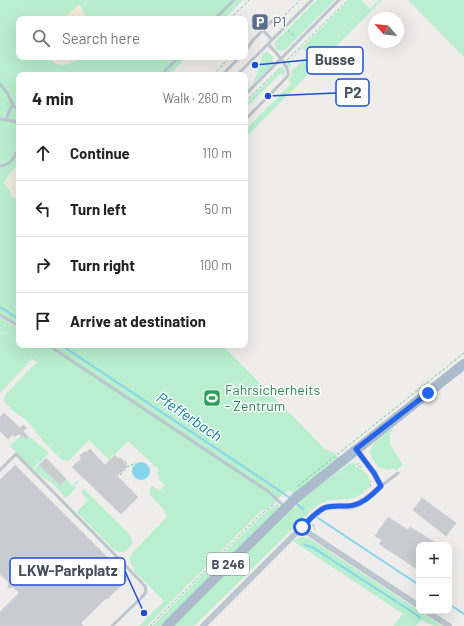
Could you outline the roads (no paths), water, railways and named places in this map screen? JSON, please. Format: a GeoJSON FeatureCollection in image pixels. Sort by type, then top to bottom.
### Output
{"type":"FeatureCollection","features":[{"type":"Feature","properties":{"kind":"main road","name":"B 246"},"geometry":{"type":"LineString","coordinates":[[167,626],[289,500],[464,364]]}},
{"type":"Feature","properties":{"kind":"street"},"geometry":{"type":"LineString","coordinates":[[203,626],[319,511],[324,508],[334,506],[353,506],[359,504],[381,486],[374,473],[356,449]]}},
{"type":"Feature","properties":{"kind":"street"},"geometry":{"type":"LineString","coordinates":[[302,527],[307,532],[416,604]]}},
{"type":"Feature","properties":{"kind":"street"},"geometry":{"type":"LineString","coordinates":[[431,614],[449,626]]}},
{"type":"Feature","properties":{"kind":"lane"},"geometry":{"type":"LineString","coordinates":[[218,16],[234,0]]}},
{"type":"Feature","properties":{"kind":"lane"},"geometry":{"type":"LineString","coordinates":[[240,72],[312,0]]}},
{"type":"Feature","properties":{"kind":"lane"},"geometry":{"type":"LineString","coordinates":[[248,92],[339,0]]}},
{"type":"Feature","properties":{"kind":"lane"},"geometry":{"type":"LineString","coordinates":[[248,47],[274,18]]}},
{"type":"Feature","properties":{"kind":"lane"},"geometry":{"type":"LineString","coordinates":[[262,30],[272,40]]}},
{"type":"Feature","properties":{"kind":"lane"},"geometry":{"type":"LineString","coordinates":[[248,117],[286,78],[288,74],[284,63],[268,44]]}},
{"type":"Feature","properties":{"kind":"lane"},"geometry":{"type":"LineString","coordinates":[[164,72],[176,60]]}},
{"type":"Feature","properties":{"kind":"lane"},"geometry":{"type":"LineString","coordinates":[[225,72],[237,60]]}},
{"type":"Feature","properties":{"kind":"lane"},"geometry":{"type":"LineString","coordinates":[[0,84],[8,94],[13,106],[16,108]]}},
{"type":"Feature","properties":{"kind":"lane"},"geometry":{"type":"LineString","coordinates":[[6,120],[10,109],[13,106]]}},
{"type":"Feature","properties":{"kind":"lane"},"geometry":{"type":"LineString","coordinates":[[0,119],[16,122]]}},
{"type":"Feature","properties":{"kind":"lane"},"geometry":{"type":"LineString","coordinates":[[0,166],[5,166],[16,155]]}},
{"type":"Feature","properties":{"kind":"lane"},"geometry":{"type":"LineString","coordinates":[[0,314],[16,324]]}},
{"type":"Feature","properties":{"kind":"lane"},"geometry":{"type":"LineString","coordinates":[[53,348],[270,492],[289,500]]}},
{"type":"Feature","properties":{"kind":"lane"},"geometry":{"type":"LineString","coordinates":[[0,470],[16,454],[145,586],[146,591],[144,595],[112,626]]}},
{"type":"Feature","properties":{"kind":"lane"},"geometry":{"type":"LineString","coordinates":[[381,486],[398,473]]}},
{"type":"Feature","properties":{"kind":"water"},"geometry":{"type":"Polygon","coordinates":[[[141,462],[147,465],[150,471],[147,477],[141,480],[135,477],[132,471],[135,465],[141,462]]]}},
{"type":"Feature","properties":{"kind":"waterway","name":"Pfefferbach"},"geometry":{"type":"LineString","coordinates":[[0,307],[16,317]]}},
{"type":"Feature","properties":{"kind":"waterway","name":"Pfefferbach"},"geometry":{"type":"LineString","coordinates":[[66,348],[291,499]]}},
{"type":"Feature","properties":{"kind":"waterway","name":"Pfefferbach"},"geometry":{"type":"LineString","coordinates":[[296,503],[303,509]]}},
{"type":"Feature","properties":{"kind":"waterway","name":"Pfefferbach"},"geometry":{"type":"LineString","coordinates":[[318,518],[416,583]]}},
{"type":"Feature","properties":{"kind":"waterway"},"geometry":{"type":"LineString","coordinates":[[305,545],[312,547],[420,618]]}},
{"type":"Feature","properties":{"kind":"waterway","name":"Pfefferbach"},"geometry":{"type":"LineString","coordinates":[[452,606],[464,614]]}},
{"type":"Feature","properties":{"kind":"place","name":"P1"},"geometry":{"type":"Point","coordinates":[260,22]}},
{"type":"Feature","properties":{"kind":"place","name":"Busse"},"geometry":{"type":"Point","coordinates":[255,65]}},
{"type":"Feature","properties":{"kind":"place","name":"P2"},"geometry":{"type":"Point","coordinates":[268,96]}},
{"type":"Feature","properties":{"kind":"place","name":"Fahrsicherheits - Zentrum"},"geometry":{"type":"Point","coordinates":[212,398]}},
{"type":"Feature","properties":{"kind":"place","name":"LKW-Parkplatz"},"geometry":{"type":"Point","coordinates":[144,613]}}]}
